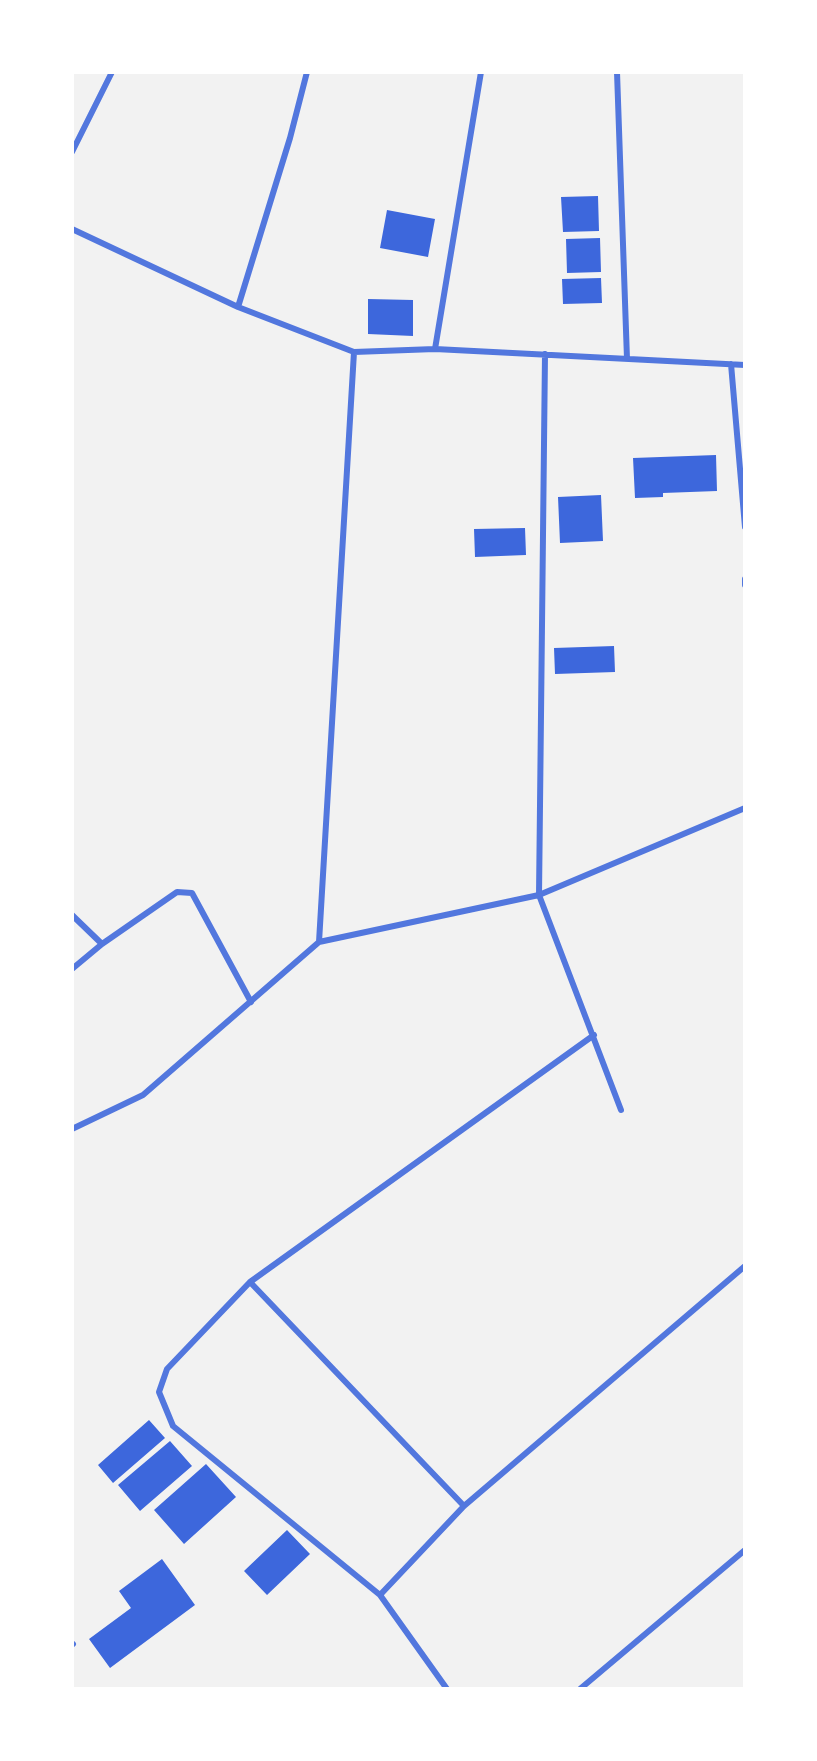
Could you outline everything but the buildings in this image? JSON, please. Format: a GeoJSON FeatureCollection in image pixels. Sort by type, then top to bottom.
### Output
{"type":"FeatureCollection","features":[{"type":"Feature","properties":{"kind":"street"},"geometry":{"type":"LineString","coordinates":[[72,152],[112,72]]}},
{"type":"Feature","properties":{"kind":"street"},"geometry":{"type":"LineString","coordinates":[[238,307],[308,72]]}},
{"type":"Feature","properties":{"kind":"street"},"geometry":{"type":"LineString","coordinates":[[435,349],[481,72]]}},
{"type":"Feature","properties":{"kind":"street"},"geometry":{"type":"LineString","coordinates":[[617,72],[627,359]]}},
{"type":"Feature","properties":{"kind":"street"},"geometry":{"type":"LineString","coordinates":[[72,229],[238,307],[354,352],[435,349],[745,365]]}},
{"type":"Feature","properties":{"kind":"street"},"geometry":{"type":"LineString","coordinates":[[319,942],[354,352]]}},
{"type":"Feature","properties":{"kind":"street"},"geometry":{"type":"LineString","coordinates":[[545,354],[539,895],[621,1110]]}},
{"type":"Feature","properties":{"kind":"street"},"geometry":{"type":"LineString","coordinates":[[731,364],[745,527]]}},
{"type":"Feature","properties":{"kind":"street"},"geometry":{"type":"LineString","coordinates":[[745,579],[745,585]]}},
{"type":"Feature","properties":{"kind":"street"},"geometry":{"type":"LineString","coordinates":[[72,1129],[143,1095],[319,942],[539,895],[745,808]]}},
{"type":"Feature","properties":{"kind":"street"},"geometry":{"type":"LineString","coordinates":[[72,969],[102,944],[177,892],[192,893],[251,1002]]}},
{"type":"Feature","properties":{"kind":"street"},"geometry":{"type":"LineString","coordinates":[[72,915],[102,944]]}},
{"type":"Feature","properties":{"kind":"street"},"geometry":{"type":"LineString","coordinates":[[447,1689],[380,1595],[173,1426],[159,1392],[167,1369],[250,1281],[594,1035]]}},
{"type":"Feature","properties":{"kind":"street"},"geometry":{"type":"LineString","coordinates":[[380,1595],[464,1506],[745,1266]]}},
{"type":"Feature","properties":{"kind":"street"},"geometry":{"type":"LineString","coordinates":[[250,1281],[464,1506]]}},
{"type":"Feature","properties":{"kind":"street"},"geometry":{"type":"LineString","coordinates":[[580,1689],[745,1550]]}}]}
